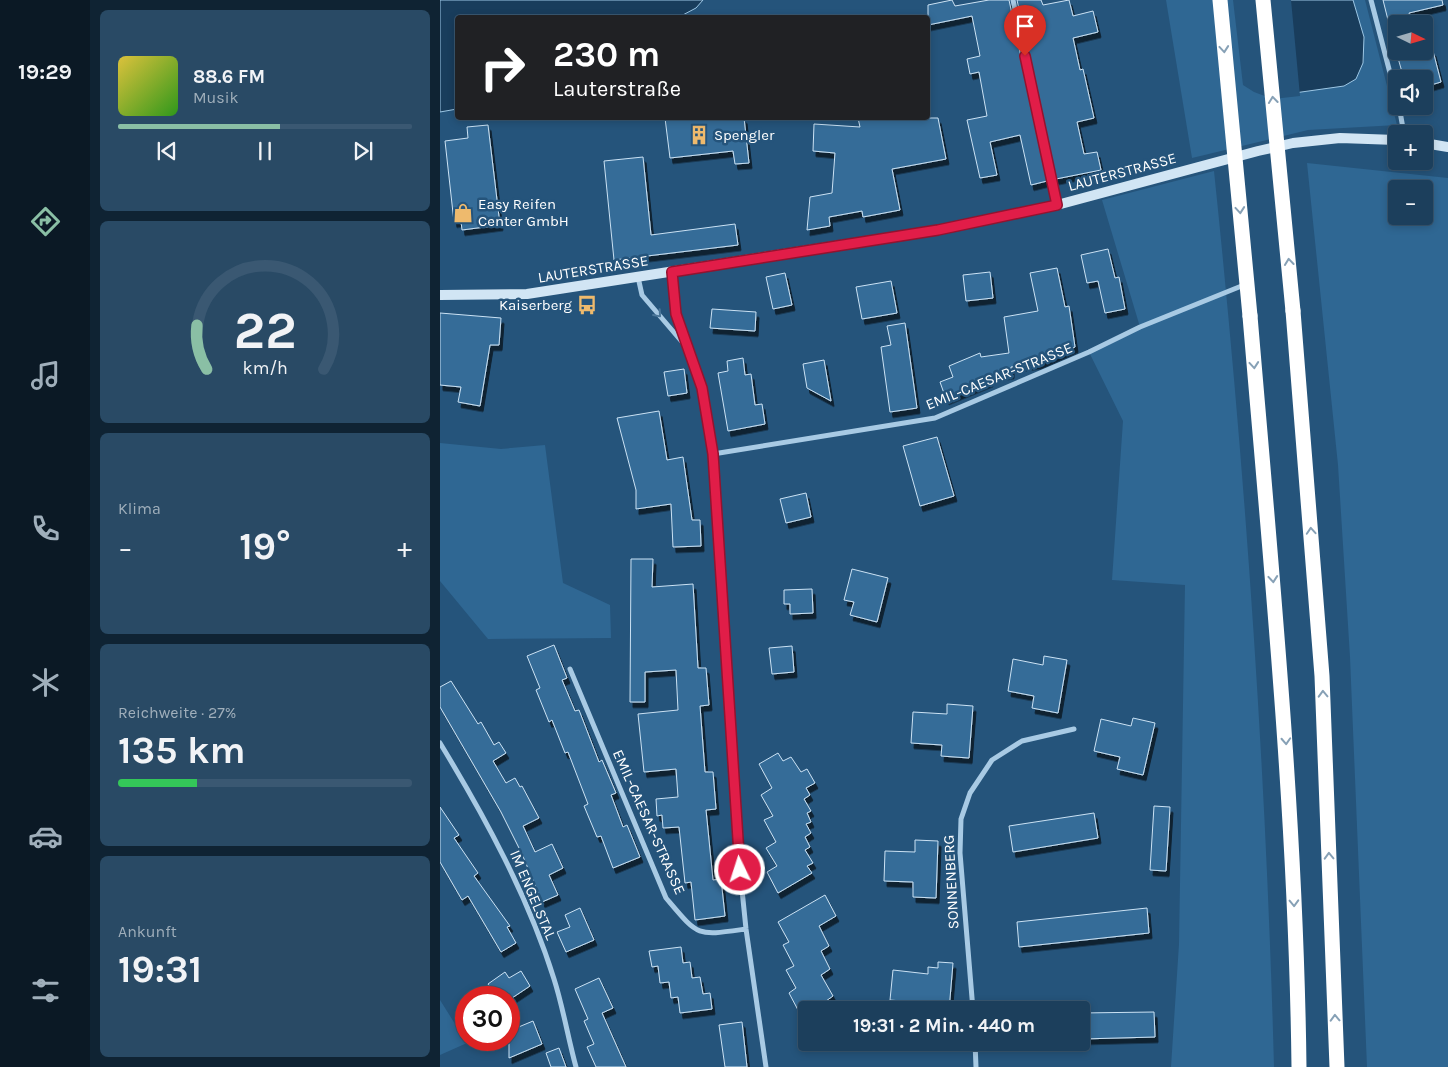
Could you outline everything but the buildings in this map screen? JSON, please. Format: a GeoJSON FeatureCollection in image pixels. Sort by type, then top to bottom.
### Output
{"type":"FeatureCollection","features":[{"type":"Feature","properties":{"kind":"highway"},"geometry":{"type":"LineString","coordinates":[[1220,0],[1284,703],[1299,1067]]}},
{"type":"Feature","properties":{"kind":"highway"},"geometry":{"type":"LineString","coordinates":[[1263,0],[1294,310],[1322,676],[1337,1067]]}},
{"type":"Feature","properties":{"kind":"main road","name":"LAUTERSTRASSE"},"geometry":{"type":"LineString","coordinates":[[440,295],[527,294],[938,230],[1057,205],[1258,150],[1293,143],[1340,138],[1388,140]]}},
{"type":"Feature","properties":{"kind":"main road"},"geometry":{"type":"LineString","coordinates":[[1433,144],[1448,147]]}},
{"type":"Feature","properties":{"kind":"street"},"geometry":{"type":"LineString","coordinates":[[1013,0],[1057,205]]}},
{"type":"Feature","properties":{"kind":"street"},"geometry":{"type":"LineString","coordinates":[[1370,0],[1389,70]]}},
{"type":"Feature","properties":{"kind":"street"},"geometry":{"type":"LineString","coordinates":[[672,272],[676,314],[702,388],[713,454],[746,930],[766,1067]]}},
{"type":"Feature","properties":{"kind":"street"},"geometry":{"type":"LineString","coordinates":[[638,277],[642,295],[686,346]]}},
{"type":"Feature","properties":{"kind":"street","name":"EMIL-CAESAR-STRASSE"},"geometry":{"type":"LineString","coordinates":[[713,454],[935,418],[1089,352],[1140,327],[1253,281]]}},
{"type":"Feature","properties":{"kind":"street","name":"EMIL-CAESAR-STRASSE"},"geometry":{"type":"LineString","coordinates":[[570,669],[666,898],[688,925],[700,933],[712,934],[746,930]]}},
{"type":"Feature","properties":{"kind":"street","name":"SONNENBERG"},"geometry":{"type":"LineString","coordinates":[[972,1001],[960,853],[961,819],[970,793],[992,760],[1022,741],[1074,729]]}},
{"type":"Feature","properties":{"kind":"street","name":"IM ENGELSTAL"},"geometry":{"type":"LineString","coordinates":[[440,744],[494,837],[534,925],[554,979],[576,1067]]}},
{"type":"Feature","properties":{"kind":"street"},"geometry":{"type":"LineString","coordinates":[[975,1051],[976,1067]]}},
{"type":"Feature","properties":{"kind":"shaded area"},"geometry":{"type":"Polygon","coordinates":[[[440,0],[703,0],[696,8],[683,15],[455,15],[455,109],[440,112],[440,0]]]}},
{"type":"Feature","properties":{"kind":"shaded area"},"geometry":{"type":"Polygon","coordinates":[[[1166,0],[1365,0],[1388,90],[1388,115],[1394,115],[1397,125],[1308,130],[1192,158],[1166,0]]]}},
{"type":"Feature","properties":{"kind":"shaded area"},"geometry":{"type":"Polygon","coordinates":[[[1235,0],[1353,0],[1364,37],[1363,63],[1356,79],[1344,86],[1273,96],[1235,0]]]}},
{"type":"Feature","properties":{"kind":"shaded area"},"geometry":{"type":"Polygon","coordinates":[[[1307,163],[1448,178],[1448,1067],[1367,1067],[1350,657],[1338,465],[1307,163]]]}},
{"type":"Feature","properties":{"kind":"shaded area"},"geometry":{"type":"Polygon","coordinates":[[[1214,171],[1235,394],[1253,618],[1266,843],[1274,1067],[1171,1067],[1179,944],[1185,585],[1112,580],[1123,421],[1089,352],[1140,327],[1102,200],[1214,171]]]}},
{"type":"Feature","properties":{"kind":"shaded area"},"geometry":{"type":"Polygon","coordinates":[[[440,443],[501,449],[545,445],[563,583],[610,605],[611,638],[488,639],[440,581],[440,443]]]}},
{"type":"Feature","properties":{"kind":"shaded area"},"geometry":{"type":"Polygon","coordinates":[[[440,1000],[455,1024],[455,1048],[440,1055],[440,1000]]]}},
{"type":"Feature","properties":{"kind":"pier"},"geometry":{"type":"Polygon","coordinates":[[[1233,0],[1291,0],[1300,96],[1273,99],[1254,92],[1243,85],[1233,0]]]}},
{"type":"Feature","properties":{"kind":"place","name":"Spengler"},"geometry":{"type":"Point","coordinates":[699,135]}},
{"type":"Feature","properties":{"kind":"place","name":"Easy Reifen Center GmbH"},"geometry":{"type":"Point","coordinates":[463,213]}},
{"type":"Feature","properties":{"kind":"place","name":"Kaiserberg"},"geometry":{"type":"Point","coordinates":[587,305]}},
{"type":"Feature","properties":{"kind":"route"},"geometry":{"type":"LineString","coordinates":[[740,870],[713,454],[702,388],[676,314],[672,272],[938,230],[1057,205],[1025,56]]}}]}
